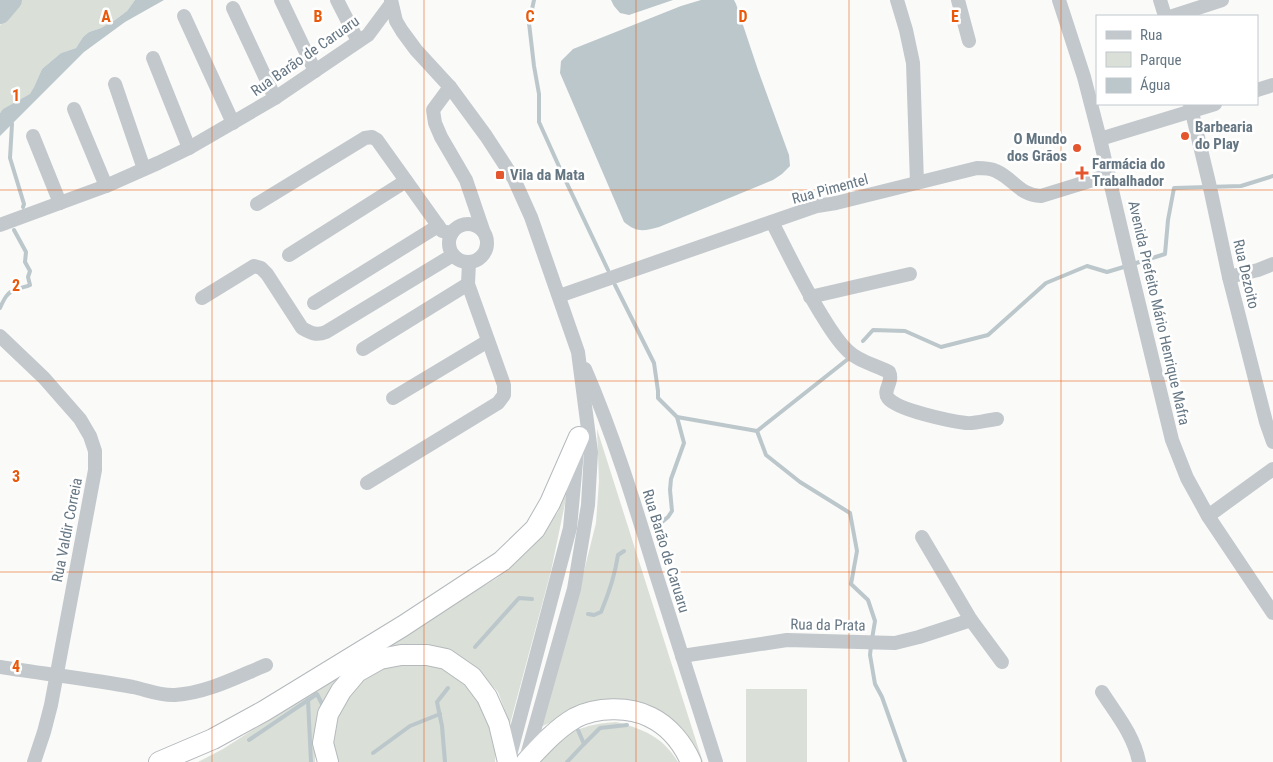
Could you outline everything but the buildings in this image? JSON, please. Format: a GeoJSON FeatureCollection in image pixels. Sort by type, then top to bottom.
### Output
{"type":"FeatureCollection","features":[{"type":"Feature","properties":{"kind":"highway"},"geometry":{"type":"LineString","coordinates":[[159,762],[213,739],[264,711],[403,626],[502,561],[535,529],[550,503],[579,437]]}},
{"type":"Feature","properties":{"kind":"highway"},"geometry":{"type":"LineString","coordinates":[[328,762],[323,743],[328,714],[341,690],[357,672],[380,659],[401,655],[427,655],[446,659],[472,677],[487,696],[499,724],[508,762]]}},
{"type":"Feature","properties":{"kind":"highway"},"geometry":{"type":"LineString","coordinates":[[526,762],[545,742],[576,718],[593,712],[613,709],[631,711],[650,717],[678,740],[692,762]]}},
{"type":"Feature","properties":{"kind":"street"},"geometry":{"type":"LineString","coordinates":[[281,0],[315,71]]}},
{"type":"Feature","properties":{"kind":"street"},"geometry":{"type":"LineString","coordinates":[[337,0],[363,38],[396,21]]}},
{"type":"Feature","properties":{"kind":"street"},"geometry":{"type":"LineString","coordinates":[[896,0],[906,30],[913,63],[917,183]]}},
{"type":"Feature","properties":{"kind":"street"},"geometry":{"type":"LineString","coordinates":[[958,0],[969,40]]}},
{"type":"Feature","properties":{"kind":"street","name":"Avenida Prefeito Mário Henrique Mafra"},"geometry":{"type":"LineString","coordinates":[[1059,0],[1084,77],[1100,139],[1172,440],[1187,478],[1208,516],[1273,613]]}},
{"type":"Feature","properties":{"kind":"street"},"geometry":{"type":"LineString","coordinates":[[1160,0],[1165,15]]}},
{"type":"Feature","properties":{"kind":"street"},"geometry":{"type":"LineString","coordinates":[[1176,15],[1222,0]]}},
{"type":"Feature","properties":{"kind":"street","name":"Rua Barão de Caruaru"},"geometry":{"type":"LineString","coordinates":[[0,225],[106,186],[189,148],[233,123],[276,98],[363,38],[391,2]]}},
{"type":"Feature","properties":{"kind":"street","name":"Rua Barão de Caruaru"},"geometry":{"type":"LineString","coordinates":[[391,2],[396,21],[416,50],[450,87],[486,136],[514,179],[530,217],[578,352],[622,465],[716,762]]}},
{"type":"Feature","properties":{"kind":"street"},"geometry":{"type":"LineString","coordinates":[[233,8],[276,98]]}},
{"type":"Feature","properties":{"kind":"street"},"geometry":{"type":"LineString","coordinates":[[184,16],[233,123]]}},
{"type":"Feature","properties":{"kind":"street"},"geometry":{"type":"LineString","coordinates":[[153,58],[189,148]]}},
{"type":"Feature","properties":{"kind":"street"},"geometry":{"type":"LineString","coordinates":[[115,84],[144,169]]}},
{"type":"Feature","properties":{"kind":"street"},"geometry":{"type":"LineString","coordinates":[[1258,90],[1273,85]]}},
{"type":"Feature","properties":{"kind":"street"},"geometry":{"type":"LineString","coordinates":[[450,87],[433,110],[435,123],[466,180],[487,241],[484,253],[475,260],[463,261],[453,255],[450,250],[449,238],[456,228],[461,225],[472,224],[482,230]]}},
{"type":"Feature","properties":{"kind":"street"},"geometry":{"type":"LineString","coordinates":[[1100,139],[1191,107],[1207,105]]}},
{"type":"Feature","properties":{"kind":"street","name":"Rua Dezoito"},"geometry":{"type":"LineString","coordinates":[[1191,107],[1229,277],[1273,442]]}},
{"type":"Feature","properties":{"kind":"street"},"geometry":{"type":"LineString","coordinates":[[74,109],[106,186]]}},
{"type":"Feature","properties":{"kind":"street"},"geometry":{"type":"LineString","coordinates":[[33,136],[60,203]]}},
{"type":"Feature","properties":{"kind":"street"},"geometry":{"type":"LineString","coordinates":[[257,204],[365,138],[372,137],[377,140],[442,231],[452,233]]}},
{"type":"Feature","properties":{"kind":"street","name":"Rua Pimentel"},"geometry":{"type":"LineString","coordinates":[[559,296],[817,206],[977,168],[997,171],[1032,196],[1041,196],[1109,175]]}},
{"type":"Feature","properties":{"kind":"street"},"geometry":{"type":"LineString","coordinates":[[290,255],[406,181]]}},
{"type":"Feature","properties":{"kind":"street"},"geometry":{"type":"LineString","coordinates":[[467,224],[472,200]]}},
{"type":"Feature","properties":{"kind":"street"},"geometry":{"type":"LineString","coordinates":[[772,222],[810,297],[831,330],[849,353],[889,372],[891,380],[886,396],[892,402],[926,415],[967,423],[997,419]]}},
{"type":"Feature","properties":{"kind":"street"},"geometry":{"type":"LineString","coordinates":[[314,303],[438,226]]}},
{"type":"Feature","properties":{"kind":"street"},"geometry":{"type":"LineString","coordinates":[[202,298],[254,266],[261,268],[267,274],[302,328],[311,333],[319,334],[326,332],[453,255]]}},
{"type":"Feature","properties":{"kind":"street"},"geometry":{"type":"LineString","coordinates":[[367,483],[498,403],[504,395],[504,385],[468,284],[469,262]]}},
{"type":"Feature","properties":{"kind":"street"},"geometry":{"type":"LineString","coordinates":[[1229,277],[1258,270],[1273,264]]}},
{"type":"Feature","properties":{"kind":"street"},"geometry":{"type":"LineString","coordinates":[[810,297],[910,274]]}},
{"type":"Feature","properties":{"kind":"street"},"geometry":{"type":"LineString","coordinates":[[363,349],[468,284]]}},
{"type":"Feature","properties":{"kind":"street"},"geometry":{"type":"LineString","coordinates":[[508,762],[570,528],[579,437],[570,328]]}},
{"type":"Feature","properties":{"kind":"street","name":"Rua Valdir Correia"},"geometry":{"type":"LineString","coordinates":[[0,336],[44,378],[80,419],[90,436],[94,451],[95,470],[51,705],[34,762]]}},
{"type":"Feature","properties":{"kind":"street"},"geometry":{"type":"LineString","coordinates":[[393,398],[488,341]]}},
{"type":"Feature","properties":{"kind":"street","name":"Rua Barão de Caruaru"},"geometry":{"type":"LineString","coordinates":[[526,762],[574,588],[588,505],[591,452],[578,352]]}},
{"type":"Feature","properties":{"kind":"street"},"geometry":{"type":"LineString","coordinates":[[1208,516],[1273,469]]}},
{"type":"Feature","properties":{"kind":"street"},"geometry":{"type":"LineString","coordinates":[[922,537],[971,620],[1002,662]]}},
{"type":"Feature","properties":{"kind":"street","name":"Rua da Prata"},"geometry":{"type":"LineString","coordinates":[[682,656],[787,640],[895,643],[971,620]]}},
{"type":"Feature","properties":{"kind":"street"},"geometry":{"type":"LineString","coordinates":[[0,667],[134,687],[174,695],[196,692],[215,686],[266,665]]}},
{"type":"Feature","properties":{"kind":"street"},"geometry":{"type":"LineString","coordinates":[[1102,692],[1130,734],[1139,762]]}},
{"type":"Feature","properties":{"kind":"green space"},"geometry":{"type":"Polygon","coordinates":[[[5,0],[135,0],[127,11],[115,20],[89,32],[83,37],[76,48],[61,53],[42,69],[30,95],[3,109],[0,113],[0,26],[6,11],[0,9],[0,6],[5,0]]]}},
{"type":"Feature","properties":{"kind":"green space"},"geometry":{"type":"Polygon","coordinates":[[[597,429],[703,762],[696,762],[651,713],[565,715],[541,727],[596,523],[599,481],[597,429]]]}},
{"type":"Feature","properties":{"kind":"green space"},"geometry":{"type":"Polygon","coordinates":[[[569,484],[551,571],[510,724],[498,692],[473,665],[437,647],[336,685],[315,728],[315,762],[198,762],[223,749],[360,661],[497,578],[531,548],[558,512],[569,484]]]}},
{"type":"Feature","properties":{"kind":"green space"},"geometry":{"type":"Polygon","coordinates":[[[441,664],[478,694],[496,744],[495,762],[333,762],[334,721],[359,680],[388,665],[441,664]]]}},
{"type":"Feature","properties":{"kind":"green space"},"geometry":{"type":"Polygon","coordinates":[[[746,689],[807,689],[807,762],[746,762],[746,689]]]}},
{"type":"Feature","properties":{"kind":"green space"},"geometry":{"type":"Polygon","coordinates":[[[616,722],[651,735],[672,753],[678,762],[540,762],[550,749],[572,733],[592,725],[616,722]]]}},
{"type":"Feature","properties":{"kind":"water"},"geometry":{"type":"Polygon","coordinates":[[[135,0],[164,0],[125,22],[84,52],[0,136],[0,113],[3,109],[30,94],[42,69],[61,53],[76,48],[83,37],[89,32],[115,20],[127,11],[135,0]]]}},
{"type":"Feature","properties":{"kind":"water"},"geometry":{"type":"Polygon","coordinates":[[[611,0],[673,0],[629,15],[620,13],[611,0]]]}},
{"type":"Feature","properties":{"kind":"water"},"geometry":{"type":"Polygon","coordinates":[[[701,0],[734,0],[789,155],[790,166],[773,180],[659,227],[645,230],[633,228],[624,222],[560,73],[561,61],[573,49],[681,6],[701,0]]]}},
{"type":"Feature","properties":{"kind":"waterway"},"geometry":{"type":"LineString","coordinates":[[0,13],[11,0]]}},
{"type":"Feature","properties":{"kind":"waterway"},"geometry":{"type":"LineString","coordinates":[[534,0],[529,23],[539,94],[539,122],[608,270]]}},
{"type":"Feature","properties":{"kind":"waterway"},"geometry":{"type":"LineString","coordinates":[[10,119],[12,124],[10,158],[24,204],[23,207]]}},
{"type":"Feature","properties":{"kind":"waterway"},"geometry":{"type":"LineString","coordinates":[[1133,264],[1165,254],[1168,220],[1174,188],[1241,186],[1273,176]]}},
{"type":"Feature","properties":{"kind":"waterway"},"geometry":{"type":"LineString","coordinates":[[0,308],[8,294],[30,285],[28,277],[30,271],[25,262],[26,252],[14,230]]}},
{"type":"Feature","properties":{"kind":"waterway"},"geometry":{"type":"LineString","coordinates":[[863,341],[873,330],[905,331],[941,347],[988,335],[1046,283],[1087,266],[1107,272],[1127,266]]}},
{"type":"Feature","properties":{"kind":"waterway"},"geometry":{"type":"LineString","coordinates":[[615,285],[654,363],[658,398],[677,417],[757,431],[766,455],[800,482],[850,513],[857,551],[851,584],[868,600],[875,621],[872,639]]}},
{"type":"Feature","properties":{"kind":"waterway"},"geometry":{"type":"LineString","coordinates":[[757,431],[848,359]]}},
{"type":"Feature","properties":{"kind":"waterway"},"geometry":{"type":"LineString","coordinates":[[656,527],[672,511],[671,479],[684,443],[677,417]]}},
{"type":"Feature","properties":{"kind":"waterway"},"geometry":{"type":"LineString","coordinates":[[588,614],[594,615],[601,612],[607,598],[618,555],[624,551]]}},
{"type":"Feature","properties":{"kind":"waterway"},"geometry":{"type":"LineString","coordinates":[[475,647],[519,598],[532,599]]}},
{"type":"Feature","properties":{"kind":"waterway"},"geometry":{"type":"LineString","coordinates":[[871,646],[870,655],[875,684],[882,697],[905,762]]}},
{"type":"Feature","properties":{"kind":"waterway"},"geometry":{"type":"LineString","coordinates":[[445,762],[442,726],[437,702],[448,688]]}},
{"type":"Feature","properties":{"kind":"waterway"},"geometry":{"type":"LineString","coordinates":[[249,740],[317,694],[322,704]]}},
{"type":"Feature","properties":{"kind":"waterway"},"geometry":{"type":"LineString","coordinates":[[308,700],[311,762]]}},
{"type":"Feature","properties":{"kind":"waterway"},"geometry":{"type":"LineString","coordinates":[[373,753],[410,726],[440,714]]}},
{"type":"Feature","properties":{"kind":"waterway"},"geometry":{"type":"LineString","coordinates":[[584,744],[600,728],[627,725]]}},
{"type":"Feature","properties":{"kind":"waterway"},"geometry":{"type":"LineString","coordinates":[[567,762],[584,744],[578,730]]}},
{"type":"Feature","properties":{"kind":"place","name":"Barbearia do Play"},"geometry":{"type":"Point","coordinates":[1185,136]}},
{"type":"Feature","properties":{"kind":"place","name":"O Mundo dos Grãos"},"geometry":{"type":"Point","coordinates":[1077,148]}},
{"type":"Feature","properties":{"kind":"place","name":"Farmácia do Trabalhador"},"geometry":{"type":"Point","coordinates":[1082,173]}},
{"type":"Feature","properties":{"kind":"place","name":"Vila da Mata"},"geometry":{"type":"Point","coordinates":[500,175]}}]}
